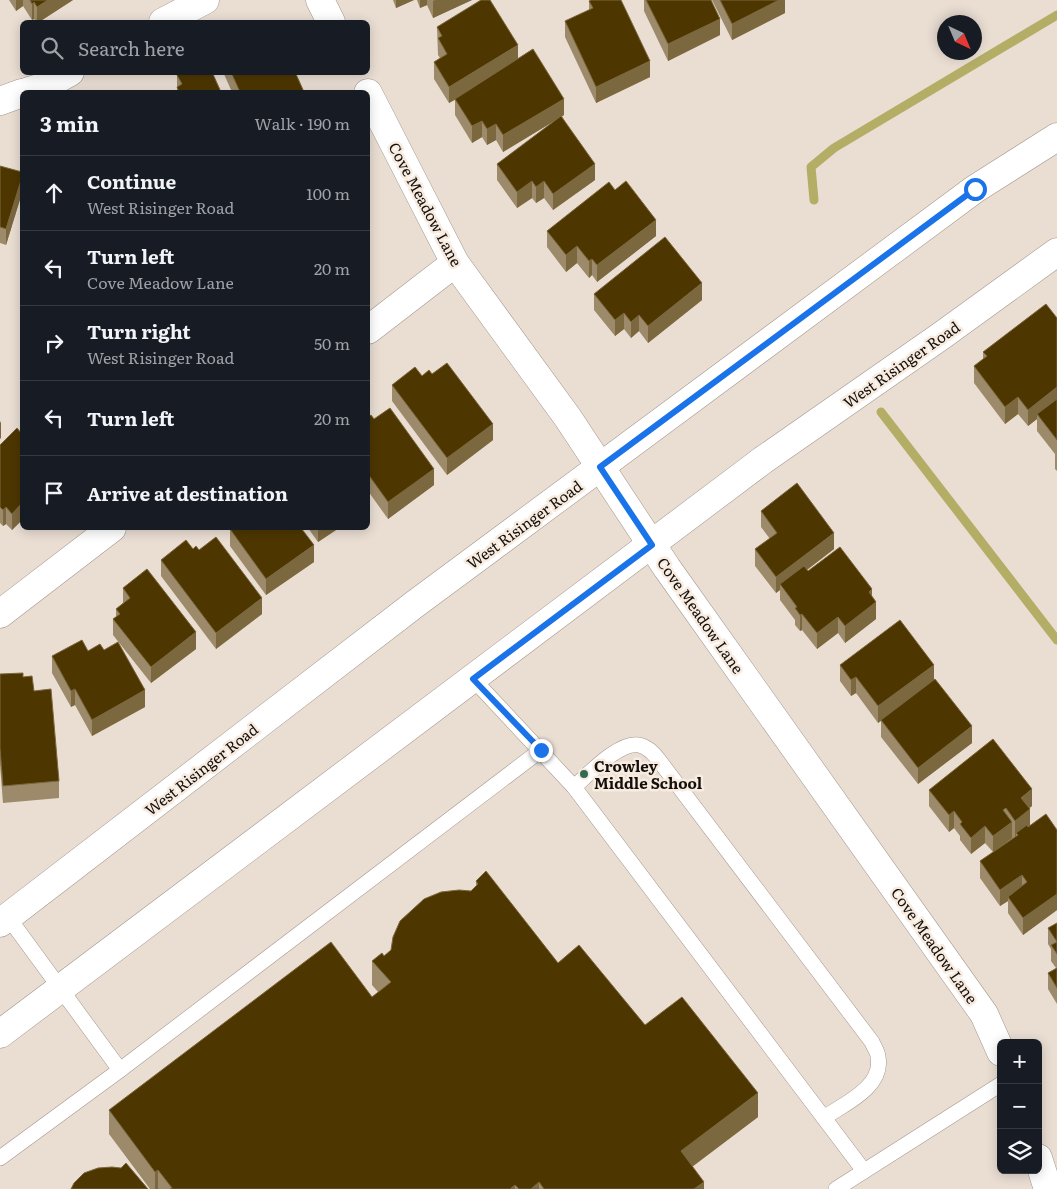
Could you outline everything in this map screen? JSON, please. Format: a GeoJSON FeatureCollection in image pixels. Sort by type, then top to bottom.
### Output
{"type":"FeatureCollection","features":[{"type":"Feature","properties":{"kind":"main road"},"geometry":{"type":"LineString","coordinates":[[167,20],[205,0]]}},
{"type":"Feature","properties":{"kind":"main road"},"geometry":{"type":"LineString","coordinates":[[320,0],[331,20]]}},
{"type":"Feature","properties":{"kind":"main road"},"geometry":{"type":"LineString","coordinates":[[33,90],[45,86],[65,75]]}},
{"type":"Feature","properties":{"kind":"main road","name":"Cove Meadow Lane"},"geometry":{"type":"LineString","coordinates":[[358,75],[366,90]]}},
{"type":"Feature","properties":{"kind":"main road"},"geometry":{"type":"LineString","coordinates":[[0,101],[20,94]]}},
{"type":"Feature","properties":{"kind":"main road","name":"Cove Meadow Lane"},"geometry":{"type":"LineString","coordinates":[[370,99],[455,263],[568,418],[652,545],[984,1014],[997,1043]]}},
{"type":"Feature","properties":{"kind":"main road","name":"West Risinger Road"},"geometry":{"type":"LineString","coordinates":[[4,920],[415,604],[975,189],[1057,138]]}},
{"type":"Feature","properties":{"kind":"main road","name":"West Risinger Road"},"geometry":{"type":"LineString","coordinates":[[0,1034],[763,460],[941,336],[1057,252]]}},
{"type":"Feature","properties":{"kind":"main road"},"geometry":{"type":"LineString","coordinates":[[370,328],[455,263]]}},
{"type":"Feature","properties":{"kind":"main road"},"geometry":{"type":"LineString","coordinates":[[0,614],[109,530]]}},
{"type":"Feature","properties":{"kind":"main road"},"geometry":{"type":"LineString","coordinates":[[1042,1170],[1048,1189]]}},
{"type":"Feature","properties":{"kind":"lane"},"geometry":{"type":"LineString","coordinates":[[473,679],[574,787],[747,1019],[825,1117],[864,1170]]}},
{"type":"Feature","properties":{"kind":"lane"},"geometry":{"type":"LineString","coordinates":[[574,787],[604,761],[628,745],[639,745],[650,750],[658,759],[872,1042],[879,1057],[877,1072],[864,1091],[825,1117]]}},
{"type":"Feature","properties":{"kind":"lane"},"geometry":{"type":"LineString","coordinates":[[0,1158],[120,1070],[541,750]]}},
{"type":"Feature","properties":{"kind":"lane"},"geometry":{"type":"LineString","coordinates":[[4,920],[60,989],[120,1070]]}},
{"type":"Feature","properties":{"kind":"lane"},"geometry":{"type":"LineString","coordinates":[[836,1189],[997,1087]]}},
{"type":"Feature","properties":{"kind":"building"},"geometry":{"type":"Polygon","coordinates":[[[30,0],[48,0],[37,7],[30,0]]]}},
{"type":"Feature","properties":{"kind":"building"},"geometry":{"type":"Polygon","coordinates":[[[481,0],[490,0],[518,45],[449,87],[434,62],[447,54],[438,38],[442,36],[437,27],[481,0]]]}},
{"type":"Feature","properties":{"kind":"building"},"geometry":{"type":"Polygon","coordinates":[[[621,0],[650,61],[596,87],[565,21],[593,8],[589,1],[621,0]]]}},
{"type":"Feature","properties":{"kind":"building"},"geometry":{"type":"Polygon","coordinates":[[[646,0],[711,0],[720,19],[668,44],[646,0]]]}},
{"type":"Feature","properties":{"kind":"building"},"geometry":{"type":"Polygon","coordinates":[[[720,0],[779,0],[732,24],[720,0]]]}},
{"type":"Feature","properties":{"kind":"building"},"geometry":{"type":"Polygon","coordinates":[[[533,49],[564,99],[503,135],[496,124],[487,129],[482,121],[472,126],[455,99],[533,49]]]}},
{"type":"Feature","properties":{"kind":"building"},"geometry":{"type":"Polygon","coordinates":[[[177,75],[213,75],[220,90],[178,90],[177,87],[182,84],[177,75]]]}},
{"type":"Feature","properties":{"kind":"building"},"geometry":{"type":"Polygon","coordinates":[[[232,75],[296,75],[303,90],[239,90],[232,75]]]}},
{"type":"Feature","properties":{"kind":"building"},"geometry":{"type":"Polygon","coordinates":[[[561,116],[595,164],[553,194],[544,181],[536,187],[532,181],[517,192],[497,164],[561,116]]]}},
{"type":"Feature","properties":{"kind":"building"},"geometry":{"type":"Polygon","coordinates":[[[0,166],[20,171],[20,184],[6,229],[0,227],[0,166]]]}},
{"type":"Feature","properties":{"kind":"building"},"geometry":{"type":"Polygon","coordinates":[[[626,181],[656,220],[597,265],[592,259],[589,261],[577,246],[566,255],[547,231],[609,182],[615,190],[626,181]]]}},
{"type":"Feature","properties":{"kind":"building"},"geometry":{"type":"Polygon","coordinates":[[[665,237],[702,283],[648,326],[639,315],[631,322],[624,313],[615,320],[594,294],[665,237]]]}},
{"type":"Feature","properties":{"kind":"building"},"geometry":{"type":"Polygon","coordinates":[[[1046,304],[1057,318],[1057,387],[1028,410],[1018,397],[1005,407],[974,366],[987,356],[983,352],[1046,304]]]}},
{"type":"Feature","properties":{"kind":"building"},"geometry":{"type":"Polygon","coordinates":[[[447,363],[493,424],[447,458],[392,385],[415,367],[422,376],[429,370],[432,374],[447,363]]]}},
{"type":"Feature","properties":{"kind":"building"},"geometry":{"type":"Polygon","coordinates":[[[1057,399],[1057,440],[1037,414],[1057,399]]]}},
{"type":"Feature","properties":{"kind":"building"},"geometry":{"type":"Polygon","coordinates":[[[390,408],[434,469],[388,502],[370,477],[370,416],[374,419],[390,408]]]}},
{"type":"Feature","properties":{"kind":"building"},"geometry":{"type":"Polygon","coordinates":[[[17,428],[20,432],[20,505],[12,514],[6,507],[3,510],[0,507],[0,445],[17,428]]]}},
{"type":"Feature","properties":{"kind":"building"},"geometry":{"type":"Polygon","coordinates":[[[797,483],[834,533],[776,577],[755,549],[777,533],[761,511],[797,483]]]}},
{"type":"Feature","properties":{"kind":"building"},"geometry":{"type":"Polygon","coordinates":[[[231,530],[303,530],[314,545],[266,579],[231,530]]]}},
{"type":"Feature","properties":{"kind":"building"},"geometry":{"type":"Polygon","coordinates":[[[216,537],[262,598],[216,633],[161,560],[186,540],[193,549],[196,546],[199,550],[216,537]]]}},
{"type":"Feature","properties":{"kind":"building"},"geometry":{"type":"Polygon","coordinates":[[[840,547],[872,589],[869,592],[876,602],[845,626],[838,617],[817,633],[802,614],[800,615],[795,608],[797,607],[780,584],[804,566],[808,571],[840,547]]]}},
{"type":"Feature","properties":{"kind":"building"},"geometry":{"type":"Polygon","coordinates":[[[147,569],[196,632],[151,667],[113,619],[120,614],[116,609],[130,598],[123,588],[147,569]]]}},
{"type":"Feature","properties":{"kind":"building"},"geometry":{"type":"Polygon","coordinates":[[[900,620],[934,665],[878,706],[856,677],[851,680],[840,665],[900,620]]]}},
{"type":"Feature","properties":{"kind":"building"},"geometry":{"type":"Polygon","coordinates":[[[82,640],[88,651],[100,644],[104,650],[118,642],[145,690],[92,720],[75,689],[71,691],[52,656],[82,640]]]}},
{"type":"Feature","properties":{"kind":"building"},"geometry":{"type":"Polygon","coordinates":[[[23,673],[23,677],[32,676],[34,691],[51,689],[59,781],[3,786],[0,748],[0,674],[23,673]]]}},
{"type":"Feature","properties":{"kind":"building"},"geometry":{"type":"Polygon","coordinates":[[[935,679],[972,726],[918,768],[881,720],[935,679]]]}},
{"type":"Feature","properties":{"kind":"building"},"geometry":{"type":"Polygon","coordinates":[[[993,739],[1032,789],[1021,798],[1030,809],[1015,821],[1006,808],[1003,810],[1012,822],[993,836],[985,826],[971,838],[960,824],[962,822],[954,811],[949,815],[929,790],[993,739]]]}},
{"type":"Feature","properties":{"kind":"building"},"geometry":{"type":"Polygon","coordinates":[[[1046,814],[1057,830],[1057,894],[1023,918],[1008,897],[1027,882],[1022,875],[1000,890],[980,861],[1018,835],[1016,833],[1027,825],[1028,827],[1046,814]]]}},
{"type":"Feature","properties":{"kind":"building"},"geometry":{"type":"Polygon","coordinates":[[[486,871],[558,963],[579,945],[645,1025],[682,997],[758,1093],[681,1151],[704,1182],[694,1189],[544,1189],[539,1182],[531,1189],[519,1189],[515,1185],[510,1189],[170,1189],[172,1188],[158,1170],[155,1172],[109,1110],[331,942],[372,997],[391,982],[372,961],[382,953],[384,956],[391,950],[393,937],[400,921],[424,899],[441,892],[471,891],[478,884],[476,881],[486,871]]]}},
{"type":"Feature","properties":{"kind":"building"},"geometry":{"type":"Polygon","coordinates":[[[1057,923],[1057,942],[1048,928],[1057,923]]]}},
{"type":"Feature","properties":{"kind":"building"},"geometry":{"type":"Polygon","coordinates":[[[1057,942],[1057,954],[1051,945],[1057,942]]]}},
{"type":"Feature","properties":{"kind":"building"},"geometry":{"type":"Polygon","coordinates":[[[1057,968],[1057,988],[1048,973],[1057,968]]]}},
{"type":"Feature","properties":{"kind":"building"},"geometry":{"type":"Polygon","coordinates":[[[126,1163],[148,1189],[71,1189],[84,1173],[98,1168],[121,1168],[126,1163]]]}},
{"type":"Feature","properties":{"kind":"waterway"},"geometry":{"type":"LineString","coordinates":[[814,200],[811,167],[834,148],[1057,15]]}},
{"type":"Feature","properties":{"kind":"waterway"},"geometry":{"type":"LineString","coordinates":[[881,412],[1057,640]]}},
{"type":"Feature","properties":{"kind":"place","name":"Crowley Middle School"},"geometry":{"type":"Point","coordinates":[584,774]}},
{"type":"Feature","properties":{"kind":"route"},"geometry":{"type":"LineString","coordinates":[[541,750],[473,679],[652,545],[600,467],[975,189]]}}]}
